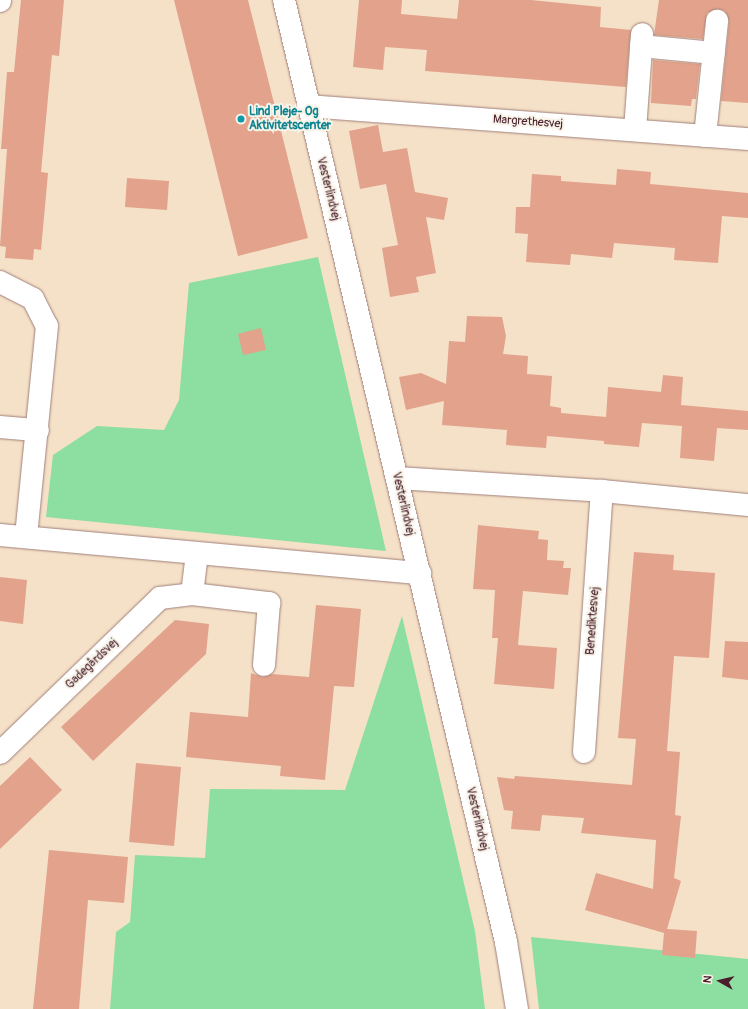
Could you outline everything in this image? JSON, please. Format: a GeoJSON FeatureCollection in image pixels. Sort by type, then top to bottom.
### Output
{"type":"FeatureCollection","features":[{"type":"Feature","properties":{"kind":"street","name":"Vesterlindvej"},"geometry":{"type":"LineString","coordinates":[[284,0],[506,942],[517,1009]]}},
{"type":"Feature","properties":{"kind":"street"},"geometry":{"type":"LineString","coordinates":[[705,136],[717,21]]}},
{"type":"Feature","properties":{"kind":"street"},"geometry":{"type":"LineString","coordinates":[[635,130],[642,40],[714,53]]}},
{"type":"Feature","properties":{"kind":"street","name":"Margrethesvej"},"geometry":{"type":"LineString","coordinates":[[308,106],[748,139]]}},
{"type":"Feature","properties":{"kind":"street"},"geometry":{"type":"LineString","coordinates":[[0,282],[33,299],[47,326],[38,430],[26,537]]}},
{"type":"Feature","properties":{"kind":"street"},"geometry":{"type":"LineString","coordinates":[[0,427],[38,430]]}},
{"type":"Feature","properties":{"kind":"street"},"geometry":{"type":"LineString","coordinates":[[397,478],[602,491],[748,505]]}},
{"type":"Feature","properties":{"kind":"street","name":"Benediktesvej"},"geometry":{"type":"LineString","coordinates":[[584,752],[602,491]]}},
{"type":"Feature","properties":{"kind":"street"},"geometry":{"type":"LineString","coordinates":[[0,535],[420,573]]}},
{"type":"Feature","properties":{"kind":"street"},"geometry":{"type":"LineString","coordinates":[[192,594],[196,552]]}},
{"type":"Feature","properties":{"kind":"street","name":"Gadegårdsvej"},"geometry":{"type":"LineString","coordinates":[[0,752],[160,598],[192,594],[269,603],[264,665]]}},
{"type":"Feature","properties":{"kind":"green space"},"geometry":{"type":"Polygon","coordinates":[[[318,257],[386,551],[46,517],[53,455],[97,426],[164,430],[179,400],[189,283],[318,257]]]}},
{"type":"Feature","properties":{"kind":"green space"},"geometry":{"type":"Polygon","coordinates":[[[402,616],[475,931],[485,1009],[110,1009],[116,932],[130,922],[135,855],[205,858],[210,789],[345,790],[402,616]]]}},
{"type":"Feature","properties":{"kind":"green space"},"geometry":{"type":"Polygon","coordinates":[[[531,937],[748,959],[748,1009],[539,1009],[531,937]]]}},
{"type":"Feature","properties":{"kind":"building"},"geometry":{"type":"Polygon","coordinates":[[[21,0],[64,0],[59,56],[52,55],[41,172],[48,173],[41,250],[34,249],[33,260],[5,258],[6,247],[0,246],[7,149],[1,149],[7,72],[14,72],[21,0]]]}},
{"type":"Feature","properties":{"kind":"building","name":"Lind Pleje- Og Aktivitetscenter"},"geometry":{"type":"Polygon","coordinates":[[[174,0],[248,0],[308,238],[238,256],[174,0]]]}},
{"type":"Feature","properties":{"kind":"building"},"geometry":{"type":"Polygon","coordinates":[[[359,0],[402,0],[401,14],[457,19],[459,0],[531,0],[601,7],[600,27],[631,30],[626,87],[425,71],[427,50],[385,47],[383,70],[353,67],[359,0]]]}},
{"type":"Feature","properties":{"kind":"building"},"geometry":{"type":"Polygon","coordinates":[[[659,0],[748,0],[748,103],[721,101],[729,22],[725,11],[718,9],[707,13],[703,39],[654,35],[659,0]]]}},
{"type":"Feature","properties":{"kind":"building"},"geometry":{"type":"Polygon","coordinates":[[[653,60],[700,64],[696,99],[692,99],[691,106],[651,103],[653,60]]]}},
{"type":"Feature","properties":{"kind":"building"},"geometry":{"type":"Polygon","coordinates":[[[378,125],[383,152],[407,148],[415,192],[448,198],[444,220],[426,217],[436,273],[416,277],[419,292],[390,297],[382,248],[398,245],[386,184],[360,189],[349,131],[378,125]]]}},
{"type":"Feature","properties":{"kind":"building"},"geometry":{"type":"Polygon","coordinates":[[[617,169],[651,172],[650,184],[748,193],[748,218],[722,216],[718,263],[674,260],[675,248],[614,243],[612,258],[571,254],[570,265],[526,262],[528,234],[515,233],[516,207],[530,207],[532,174],[561,176],[561,181],[616,185],[617,169]]]}},
{"type":"Feature","properties":{"kind":"building"},"geometry":{"type":"Polygon","coordinates":[[[127,178],[169,181],[167,210],[125,207],[127,178]]]}},
{"type":"Feature","properties":{"kind":"building"},"geometry":{"type":"Polygon","coordinates":[[[467,316],[502,317],[506,336],[503,354],[528,356],[527,374],[552,376],[550,406],[561,408],[561,413],[606,417],[608,387],[661,392],[663,375],[683,377],[681,405],[748,411],[748,430],[717,428],[714,461],[680,458],[682,426],[642,423],[639,447],[604,444],[604,441],[547,436],[546,448],[506,445],[507,430],[442,425],[444,401],[406,410],[399,377],[421,373],[446,384],[449,341],[465,342],[467,316]]]}},
{"type":"Feature","properties":{"kind":"building"},"geometry":{"type":"Polygon","coordinates":[[[261,328],[266,350],[243,355],[238,334],[261,328]]]}},
{"type":"Feature","properties":{"kind":"building"},"geometry":{"type":"Polygon","coordinates":[[[478,525],[539,531],[538,539],[548,540],[547,560],[564,561],[563,568],[571,568],[568,595],[523,591],[518,645],[557,648],[554,689],[494,684],[498,638],[492,638],[495,590],[473,589],[478,525]]]}},
{"type":"Feature","properties":{"kind":"building"},"geometry":{"type":"Polygon","coordinates":[[[634,552],[674,555],[673,570],[715,573],[709,658],[674,656],[667,751],[680,752],[675,815],[681,816],[674,878],[681,881],[667,929],[697,931],[695,958],[662,955],[664,933],[585,910],[596,873],[653,889],[656,840],[581,833],[584,818],[542,815],[540,831],[511,829],[513,811],[504,810],[497,777],[514,779],[515,776],[632,785],[636,739],[618,738],[634,552]]]}},
{"type":"Feature","properties":{"kind":"building"},"geometry":{"type":"Polygon","coordinates":[[[0,577],[27,580],[23,624],[0,621],[0,577]]]}},
{"type":"Feature","properties":{"kind":"building"},"geometry":{"type":"Polygon","coordinates":[[[316,605],[361,609],[354,687],[334,686],[325,780],[280,776],[281,766],[186,757],[190,712],[248,717],[251,673],[263,677],[272,674],[309,677],[316,605]]]}},
{"type":"Feature","properties":{"kind":"building"},"geometry":{"type":"Polygon","coordinates":[[[175,620],[209,624],[206,654],[93,761],[61,727],[175,620]]]}},
{"type":"Feature","properties":{"kind":"building"},"geometry":{"type":"Polygon","coordinates":[[[725,641],[748,642],[748,680],[722,677],[725,641]]]}},
{"type":"Feature","properties":{"kind":"building"},"geometry":{"type":"Polygon","coordinates":[[[30,757],[62,790],[0,849],[0,786],[30,757]]]}},
{"type":"Feature","properties":{"kind":"building"},"geometry":{"type":"Polygon","coordinates":[[[136,763],[181,767],[174,846],[129,842],[136,763]]]}},
{"type":"Feature","properties":{"kind":"building"},"geometry":{"type":"Polygon","coordinates":[[[49,850],[128,857],[124,903],[88,900],[79,1009],[33,1009],[49,850]]]}},
{"type":"Feature","properties":{"kind":"place","name":"Lind Pleje- Og Aktivitetscenter"},"geometry":{"type":"Point","coordinates":[241,119]}}]}
